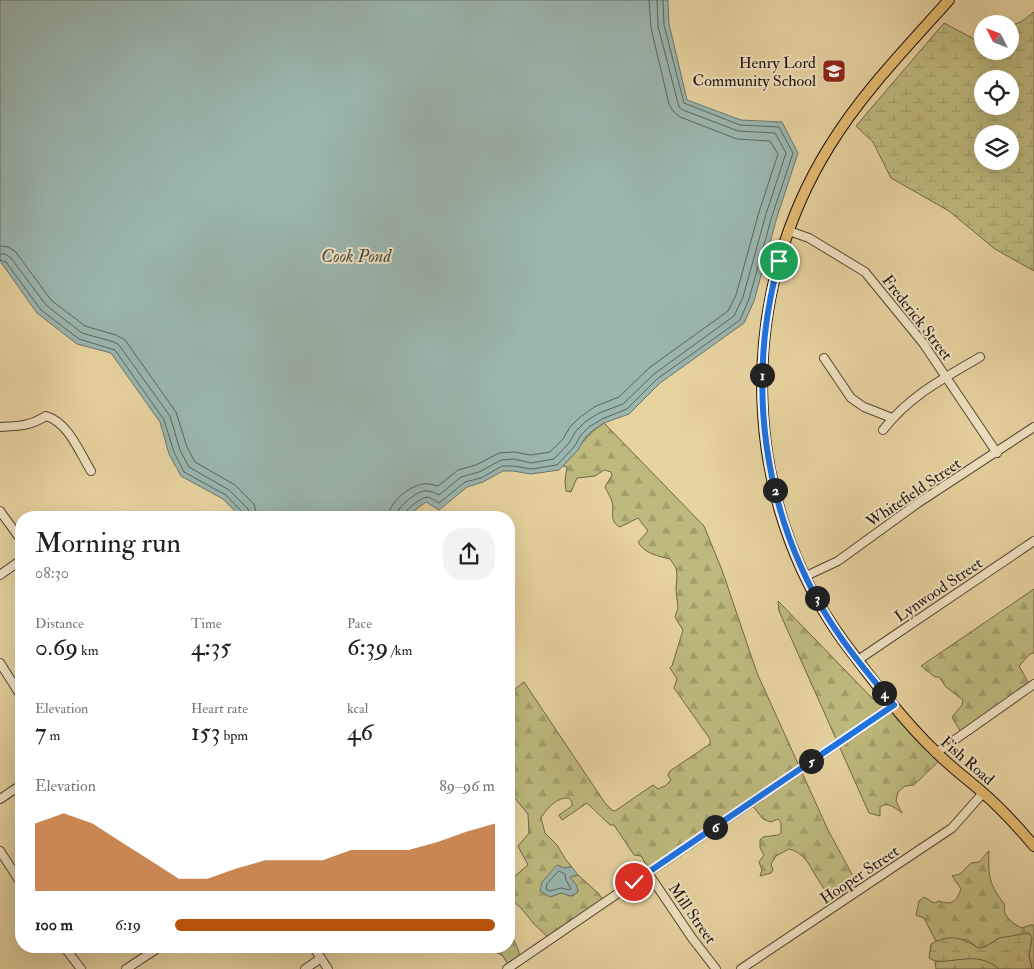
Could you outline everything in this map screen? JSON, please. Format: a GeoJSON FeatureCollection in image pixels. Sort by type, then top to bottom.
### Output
{"type":"FeatureCollection","features":[{"type":"Feature","properties":{"kind":"main road","name":"Fish Road"},"geometry":{"type":"LineString","coordinates":[[949,0],[866,96],[840,130],[809,184],[789,230],[767,314],[762,360],[762,409],[768,461],[788,536],[827,616],[885,694],[936,753],[1014,822],[1034,846]]}},
{"type":"Feature","properties":{"kind":"street","name":"Frederick Street"},"geometry":{"type":"LineString","coordinates":[[789,230],[809,238],[865,272],[923,342],[997,452]]}},
{"type":"Feature","properties":{"kind":"street"},"geometry":{"type":"LineString","coordinates":[[883,430],[892,418],[913,398],[980,357]]}},
{"type":"Feature","properties":{"kind":"street"},"geometry":{"type":"LineString","coordinates":[[824,358],[851,398],[864,407],[892,418]]}},
{"type":"Feature","properties":{"kind":"street"},"geometry":{"type":"LineString","coordinates":[[0,427],[17,427],[46,416],[54,418],[74,441],[91,471]]}},
{"type":"Feature","properties":{"kind":"street","name":"Whitefield Street"},"geometry":{"type":"LineString","coordinates":[[806,576],[838,561],[918,503],[1034,427]]}},
{"type":"Feature","properties":{"kind":"street"},"geometry":{"type":"LineString","coordinates":[[0,511],[15,532]]}},
{"type":"Feature","properties":{"kind":"street","name":"Lynwood Street"},"geometry":{"type":"LineString","coordinates":[[858,660],[1034,541]]}},
{"type":"Feature","properties":{"kind":"street"},"geometry":{"type":"LineString","coordinates":[[0,575],[15,564]]}},
{"type":"Feature","properties":{"kind":"street"},"geometry":{"type":"LineString","coordinates":[[0,663],[15,687]]}},
{"type":"Feature","properties":{"kind":"street"},"geometry":{"type":"LineString","coordinates":[[936,753],[1034,684]]}},
{"type":"Feature","properties":{"kind":"street"},"geometry":{"type":"LineString","coordinates":[[507,969],[894,705]]}},
{"type":"Feature","properties":{"kind":"street"},"geometry":{"type":"LineString","coordinates":[[0,799],[15,789]]}},
{"type":"Feature","properties":{"kind":"street","name":"Hooper Street"},"geometry":{"type":"LineString","coordinates":[[742,969],[952,828],[983,793]]}},
{"type":"Feature","properties":{"kind":"street"},"geometry":{"type":"LineString","coordinates":[[0,851],[15,874]]}},
{"type":"Feature","properties":{"kind":"street","name":"Mill Street"},"geometry":{"type":"LineString","coordinates":[[648,873],[692,938],[716,969]]}},
{"type":"Feature","properties":{"kind":"street"},"geometry":{"type":"LineString","coordinates":[[69,953],[81,969]]}},
{"type":"Feature","properties":{"kind":"street"},"geometry":{"type":"LineString","coordinates":[[126,969],[150,953]]}},
{"type":"Feature","properties":{"kind":"street"},"geometry":{"type":"LineString","coordinates":[[318,953],[328,969]]}},
{"type":"Feature","properties":{"kind":"street"},"geometry":{"type":"LineString","coordinates":[[305,969],[321,958]]}},
{"type":"Feature","properties":{"kind":"green space"},"geometry":{"type":"Polygon","coordinates":[[[1034,12],[1034,271],[995,249],[949,211],[891,178],[873,142],[856,126],[944,23],[974,39],[974,60],[1019,60],[1019,23],[1034,12]]]}},
{"type":"Feature","properties":{"kind":"green space"},"geometry":{"type":"Polygon","coordinates":[[[604,423],[704,526],[722,570],[757,673],[828,830],[860,889],[836,904],[804,858],[795,851],[789,849],[776,856],[771,864],[773,870],[771,873],[760,876],[762,870],[759,862],[764,855],[760,848],[760,840],[763,837],[781,833],[781,823],[778,819],[771,822],[763,819],[752,805],[649,869],[641,856],[634,855],[614,825],[610,825],[587,803],[562,820],[559,815],[572,806],[569,798],[560,799],[553,804],[541,818],[545,833],[557,845],[572,867],[564,868],[550,897],[561,893],[571,896],[578,892],[569,877],[578,875],[605,902],[551,940],[515,903],[515,876],[528,865],[518,846],[529,833],[528,814],[515,798],[515,689],[524,682],[605,803],[615,811],[653,785],[658,789],[665,786],[671,780],[668,775],[670,771],[710,744],[710,739],[674,688],[677,679],[670,668],[683,630],[675,617],[678,608],[676,568],[670,559],[652,554],[641,546],[638,542],[648,531],[638,518],[620,527],[616,525],[613,519],[611,498],[605,487],[612,475],[611,472],[604,470],[595,476],[577,478],[571,492],[566,491],[567,467],[563,466],[597,428],[604,423]]]}},
{"type":"Feature","properties":{"kind":"green space"},"geometry":{"type":"Polygon","coordinates":[[[1034,589],[1034,653],[1030,654],[1019,666],[1031,687],[962,734],[952,717],[962,705],[963,700],[946,687],[939,677],[935,677],[921,666],[1034,589]]]}},
{"type":"Feature","properties":{"kind":"green space"},"geometry":{"type":"Polygon","coordinates":[[[778,601],[873,699],[883,692],[942,758],[914,785],[905,786],[898,792],[896,801],[902,813],[891,806],[883,805],[880,807],[880,816],[869,813],[779,611],[778,601]]]}},
{"type":"Feature","properties":{"kind":"green space"},"geometry":{"type":"Polygon","coordinates":[[[989,851],[991,880],[996,892],[1005,905],[1006,916],[1022,928],[1034,925],[1034,969],[1032,969],[1029,955],[1032,938],[999,938],[985,947],[978,948],[968,940],[936,941],[924,918],[916,915],[919,901],[924,897],[934,903],[939,901],[951,903],[956,899],[961,889],[952,876],[960,874],[971,863],[979,862],[989,851]]]}},
{"type":"Feature","properties":{"kind":"green space"},"geometry":{"type":"Polygon","coordinates":[[[1029,933],[1032,938],[1029,955],[1032,969],[999,969],[990,963],[980,960],[935,961],[929,958],[931,944],[943,939],[961,939],[978,948],[985,947],[999,938],[1029,933]]]}},
{"type":"Feature","properties":{"kind":"green space"},"geometry":{"type":"Polygon","coordinates":[[[515,943],[521,961],[510,967],[502,955],[498,953],[515,953],[515,943]]]}},
{"type":"Feature","properties":{"kind":"green space"},"geometry":{"type":"Polygon","coordinates":[[[972,958],[987,961],[999,969],[936,969],[935,962],[972,958]]]}},
{"type":"Feature","properties":{"kind":"water","name":"Cook Pond"},"geometry":{"type":"Polygon","coordinates":[[[0,0],[668,0],[669,24],[687,100],[741,120],[782,122],[798,153],[777,217],[754,301],[744,323],[660,383],[629,414],[604,423],[592,431],[578,450],[559,470],[531,474],[503,471],[483,482],[467,487],[439,510],[426,502],[414,511],[235,511],[223,499],[181,476],[169,454],[160,422],[111,353],[77,344],[37,313],[0,261],[0,0]]]}},
{"type":"Feature","properties":{"kind":"water"},"geometry":{"type":"Polygon","coordinates":[[[557,865],[564,868],[572,867],[578,875],[570,877],[577,886],[578,892],[571,896],[561,893],[550,897],[540,891],[542,882],[557,865]]]}},
{"type":"Feature","properties":{"kind":"place","name":"Henry Lord Community School"},"geometry":{"type":"Point","coordinates":[834,71]}},
{"type":"Feature","properties":{"kind":"route"},"geometry":{"type":"LineString","coordinates":[[634,882],[894,705],[844,641],[817,599],[793,549],[776,494],[768,461],[763,425],[762,376],[767,314],[779,261]]}}]}
